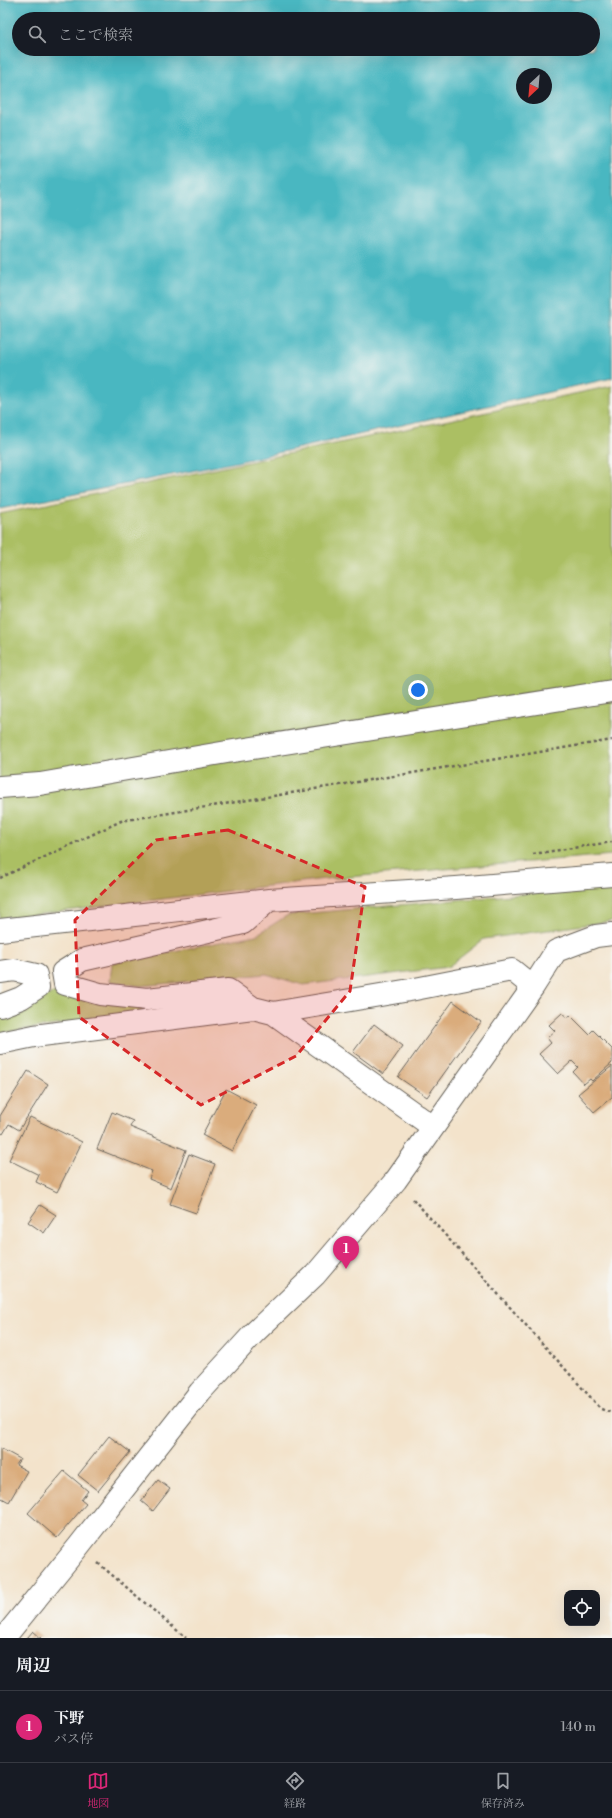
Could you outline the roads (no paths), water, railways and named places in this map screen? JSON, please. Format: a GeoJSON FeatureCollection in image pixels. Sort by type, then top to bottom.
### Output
{"type":"FeatureCollection","features":[{"type":"Feature","properties":{"kind":"street"},"geometry":{"type":"LineString","coordinates":[[0,787],[40,784],[227,752],[612,691]]}},
{"type":"Feature","properties":{"kind":"street"},"geometry":{"type":"LineString","coordinates":[[0,930],[269,900],[456,888],[612,875]]}},
{"type":"Feature","properties":{"kind":"street"},"geometry":{"type":"LineString","coordinates":[[269,900],[243,923],[82,960],[63,972],[65,984],[100,994],[147,999],[228,990],[263,1011],[433,1127]]}},
{"type":"Feature","properties":{"kind":"street"},"geometry":{"type":"LineString","coordinates":[[4,1638],[200,1392],[255,1332],[315,1275],[396,1180],[533,987],[556,951],[596,936],[612,934]]}},
{"type":"Feature","properties":{"kind":"street"},"geometry":{"type":"LineString","coordinates":[[0,972],[14,970],[36,975],[38,986],[21,998],[0,1006]]}},
{"type":"Feature","properties":{"kind":"street"},"geometry":{"type":"LineString","coordinates":[[0,1043],[34,1036],[263,1011],[403,991],[512,970],[533,987]]}},
{"type":"Feature","properties":{"kind":"street"},"geometry":{"type":"LineString","coordinates":[[37,981],[64,978]]}},
{"type":"Feature","properties":{"kind":"water"},"geometry":{"type":"Polygon","coordinates":[[[0,0],[612,0],[612,378],[237,462],[0,509],[0,0]]]}},
{"type":"Feature","properties":{"kind":"place","name":"下野"},"geometry":{"type":"Point","coordinates":[346,1269]}}]}
